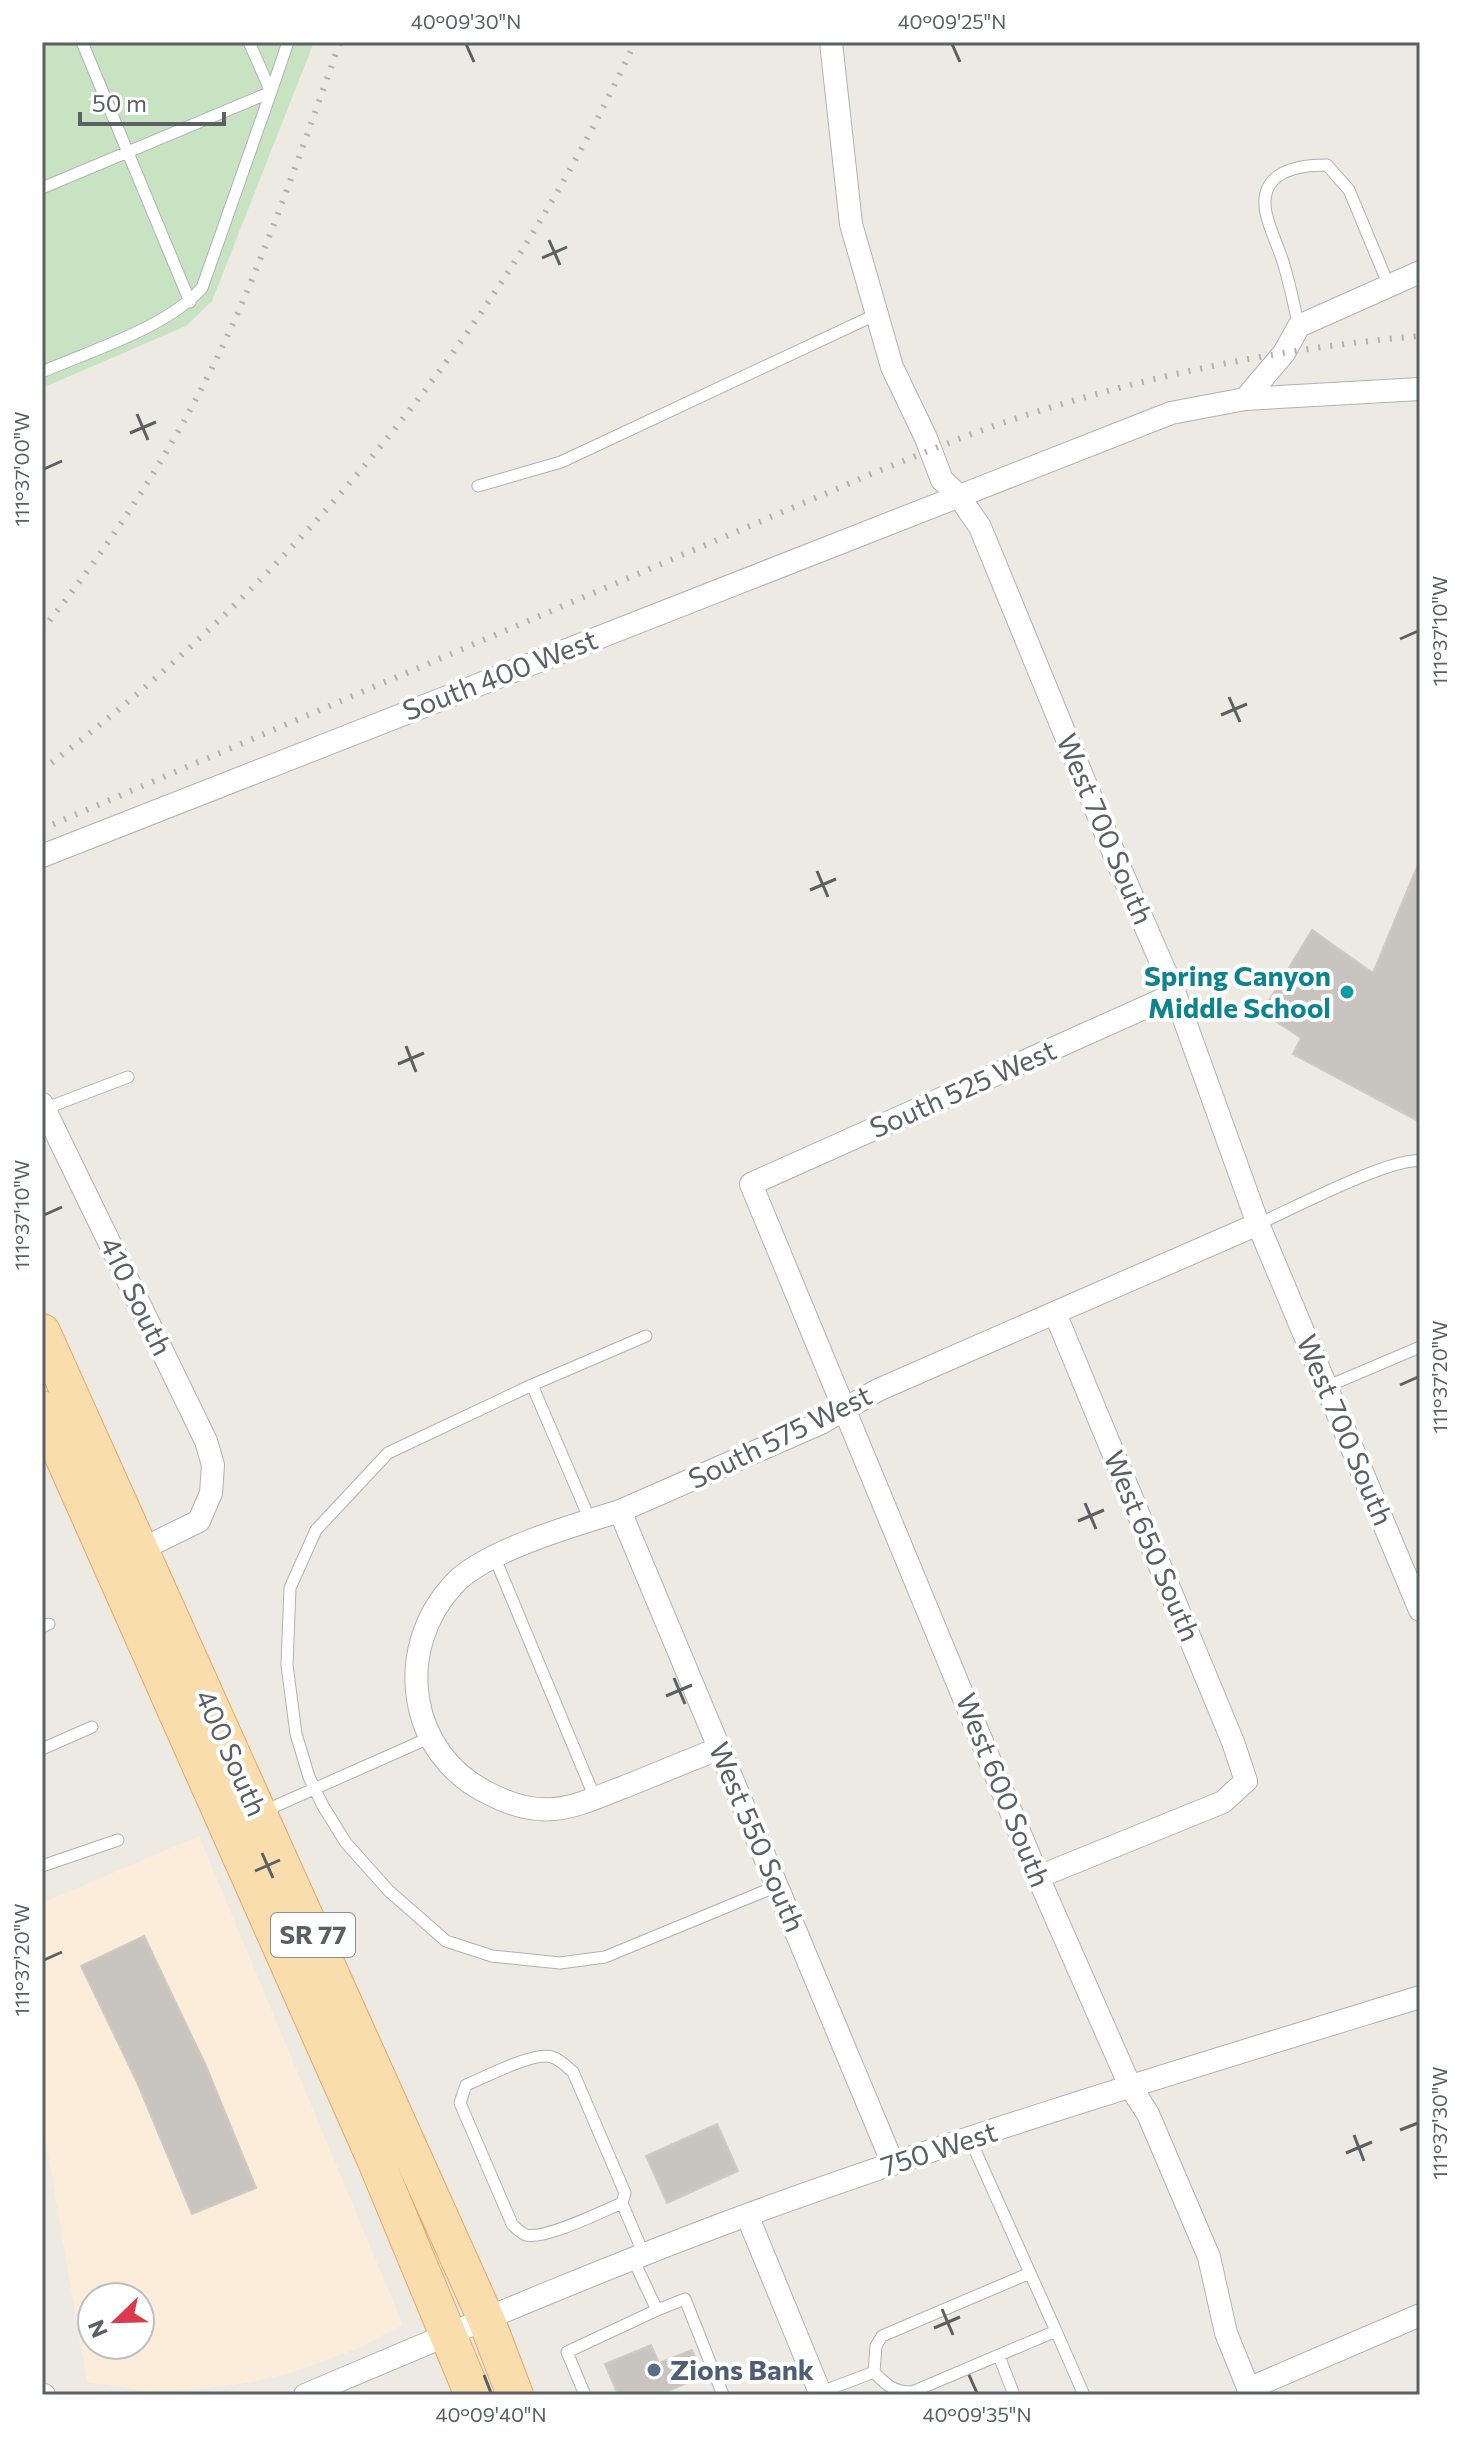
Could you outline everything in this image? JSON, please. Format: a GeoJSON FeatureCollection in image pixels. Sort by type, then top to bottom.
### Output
{"type":"FeatureCollection","features":[{"type":"Feature","properties":{"kind":"main road","name":"400 South"},"geometry":{"type":"LineString","coordinates":[[42,1332],[125,1558],[368,2145],[467,2327],[515,2395]]}},
{"type":"Feature","properties":{"kind":"main road","name":"400 South"},"geometry":{"type":"LineString","coordinates":[[42,1409],[125,1558],[258,1814],[467,2327],[473,2395]]}},
{"type":"Feature","properties":{"kind":"street","name":"West 700 South"},"geometry":{"type":"LineString","coordinates":[[831,42],[851,224],[892,367],[942,480],[958,495],[980,527],[1175,994],[1258,1224],[1326,1387],[1412,1566],[1420,1610]]}},
{"type":"Feature","properties":{"kind":"street"},"geometry":{"type":"LineString","coordinates":[[1245,399],[1284,353],[1299,326],[1420,272]]}},
{"type":"Feature","properties":{"kind":"street","name":"South 400 West"},"geometry":{"type":"LineString","coordinates":[[42,856],[1171,413],[1245,399],[1420,389]]}},
{"type":"Feature","properties":{"kind":"street","name":"South 525 West"},"geometry":{"type":"LineString","coordinates":[[751,1184],[1175,994]]}},
{"type":"Feature","properties":{"kind":"street","name":"410 South"},"geometry":{"type":"LineString","coordinates":[[43,1107],[206,1441],[213,1465],[211,1493],[199,1521],[125,1558]]}},
{"type":"Feature","properties":{"kind":"street","name":"West 600 South"},"geometry":{"type":"LineString","coordinates":[[751,1184],[1038,1877],[1130,2086],[1148,2114],[1209,2257],[1226,2333],[1250,2392]]}},
{"type":"Feature","properties":{"kind":"street","name":"South 575 West"},"geometry":{"type":"LineString","coordinates":[[429,1738],[417,1691],[416,1666],[423,1634],[433,1613],[454,1584],[494,1556],[620,1511],[821,1423],[878,1390],[1258,1224]]}},
{"type":"Feature","properties":{"kind":"street","name":"West 650 South"},"geometry":{"type":"LineString","coordinates":[[1038,1877],[1223,1802],[1246,1781],[1227,1727],[1055,1313]]}},
{"type":"Feature","properties":{"kind":"street","name":"West 550 South"},"geometry":{"type":"LineString","coordinates":[[620,1511],[893,2164]]}},
{"type":"Feature","properties":{"kind":"street"},"geometry":{"type":"LineString","coordinates":[[429,1738],[460,1775],[483,1791],[531,1808],[551,1809],[595,1798],[720,1748]]}},
{"type":"Feature","properties":{"kind":"street","name":"750 West"},"geometry":{"type":"LineString","coordinates":[[305,2395],[747,2215],[1130,2086],[1420,1997]]}},
{"type":"Feature","properties":{"kind":"street"},"geometry":{"type":"LineString","coordinates":[[747,2215],[818,2394]]}},
{"type":"Feature","properties":{"kind":"street"},"geometry":{"type":"LineString","coordinates":[[1250,2392],[1420,2315]]}},
{"type":"Feature","properties":{"kind":"lane"},"geometry":{"type":"LineString","coordinates":[[82,42],[190,302]]}},
{"type":"Feature","properties":{"kind":"lane"},"geometry":{"type":"LineString","coordinates":[[249,42],[271,92]]}},
{"type":"Feature","properties":{"kind":"lane"},"geometry":{"type":"LineString","coordinates":[[42,372],[166,319],[190,302],[202,288],[288,42]]}},
{"type":"Feature","properties":{"kind":"lane"},"geometry":{"type":"LineString","coordinates":[[42,188],[271,92]]}},
{"type":"Feature","properties":{"kind":"lane"},"geometry":{"type":"LineString","coordinates":[[1299,326],[1285,267],[1265,210],[1267,188],[1282,171],[1307,165],[1327,165],[1349,190],[1389,286]]}},
{"type":"Feature","properties":{"kind":"lane"},"geometry":{"type":"LineString","coordinates":[[478,486],[561,462],[877,314]]}},
{"type":"Feature","properties":{"kind":"lane"},"geometry":{"type":"LineString","coordinates":[[43,1107],[128,1077]]}},
{"type":"Feature","properties":{"kind":"lane"},"geometry":{"type":"LineString","coordinates":[[1258,1224],[1390,1166],[1420,1161]]}},
{"type":"Feature","properties":{"kind":"lane"},"geometry":{"type":"LineString","coordinates":[[646,1336],[532,1385],[388,1453],[316,1530],[290,1588],[287,1665],[296,1734],[315,1790],[346,1843],[389,1891],[446,1941],[492,1956],[560,1963],[605,1957],[777,1886]]}},
{"type":"Feature","properties":{"kind":"lane"},"geometry":{"type":"LineString","coordinates":[[1326,1387],[1420,1347]]}},
{"type":"Feature","properties":{"kind":"lane"},"geometry":{"type":"LineString","coordinates":[[532,1385],[590,1520]]}},
{"type":"Feature","properties":{"kind":"lane"},"geometry":{"type":"LineString","coordinates":[[494,1556],[595,1798]]}},
{"type":"Feature","properties":{"kind":"lane"},"geometry":{"type":"LineString","coordinates":[[42,1749],[92,1727]]}},
{"type":"Feature","properties":{"kind":"lane"},"geometry":{"type":"LineString","coordinates":[[258,1814],[429,1738]]}},
{"type":"Feature","properties":{"kind":"lane"},"geometry":{"type":"LineString","coordinates":[[42,1866],[118,1840]]}},
{"type":"Feature","properties":{"kind":"lane"},"geometry":{"type":"LineString","coordinates":[[622,2203],[556,2230],[535,2236],[523,2235],[512,2224],[460,2103],[466,2085],[538,2056],[551,2056],[573,2072],[625,2193],[622,2203],[657,2310]]}},
{"type":"Feature","properties":{"kind":"lane"},"geometry":{"type":"LineString","coordinates":[[970,2139],[1084,2395]]}},
{"type":"Feature","properties":{"kind":"lane"},"geometry":{"type":"LineString","coordinates":[[1030,2273],[882,2336],[876,2346],[874,2372],[889,2388],[912,2392],[1056,2331]]}},
{"type":"Feature","properties":{"kind":"lane"},"geometry":{"type":"LineString","coordinates":[[585,2395],[567,2352],[685,2299],[723,2395]]}},
{"type":"Feature","properties":{"kind":"lane"},"geometry":{"type":"LineString","coordinates":[[999,2356],[1014,2395]]}},
{"type":"Feature","properties":{"kind":"lane"},"geometry":{"type":"LineString","coordinates":[[818,2394],[874,2372]]}},
{"type":"Feature","properties":{"kind":"shaded area"},"geometry":{"type":"Polygon","coordinates":[[[199,1836],[403,2325],[356,2349],[291,2373],[247,2383],[202,2389],[146,2391],[87,2382],[83,2361],[156,2361],[156,2281],[76,2281],[76,2318],[42,2119],[42,1903],[199,1836]]]}},
{"type":"Feature","properties":{"kind":"green space"},"geometry":{"type":"Polygon","coordinates":[[[42,42],[314,42],[212,301],[186,326],[42,388],[42,42]]]}},
{"type":"Feature","properties":{"kind":"building","name":"Spring Canyon Middle School"},"geometry":{"type":"Polygon","coordinates":[[[1420,860],[1420,1122],[1293,1054],[1301,1038],[1262,1012],[1312,930],[1373,973],[1420,860]]]}},
{"type":"Feature","properties":{"kind":"building"},"geometry":{"type":"Polygon","coordinates":[[[144,1936],[206,2066],[256,2188],[192,2214],[137,2082],[81,1966],[144,1936]]]}},
{"type":"Feature","properties":{"kind":"building"},"geometry":{"type":"Polygon","coordinates":[[[717,2124],[738,2171],[667,2203],[646,2156],[717,2124]]]}},
{"type":"Feature","properties":{"kind":"building","name":"Zions Bank"},"geometry":{"type":"Polygon","coordinates":[[[651,2345],[659,2363],[692,2350],[703,2376],[668,2391],[670,2395],[618,2395],[605,2364],[651,2345]]]}},
{"type":"Feature","properties":{"kind":"railway"},"geometry":{"type":"LineString","coordinates":[[42,630],[126,516],[198,395],[239,310],[266,244],[340,42]]}},
{"type":"Feature","properties":{"kind":"railway"},"geometry":{"type":"LineString","coordinates":[[42,770],[135,696],[223,617],[306,532],[384,443],[456,349],[522,251],[582,148],[635,42]]}},
{"type":"Feature","properties":{"kind":"railway"},"geometry":{"type":"LineString","coordinates":[[42,829],[869,475],[996,425],[1086,397],[1180,373],[1275,354],[1420,336]]}},
{"type":"Feature","properties":{"kind":"place","name":"Spring Canyon Middle School"},"geometry":{"type":"Point","coordinates":[1347,992]}},
{"type":"Feature","properties":{"kind":"place","name":"Zions Bank"},"geometry":{"type":"Point","coordinates":[654,2370]}}]}
